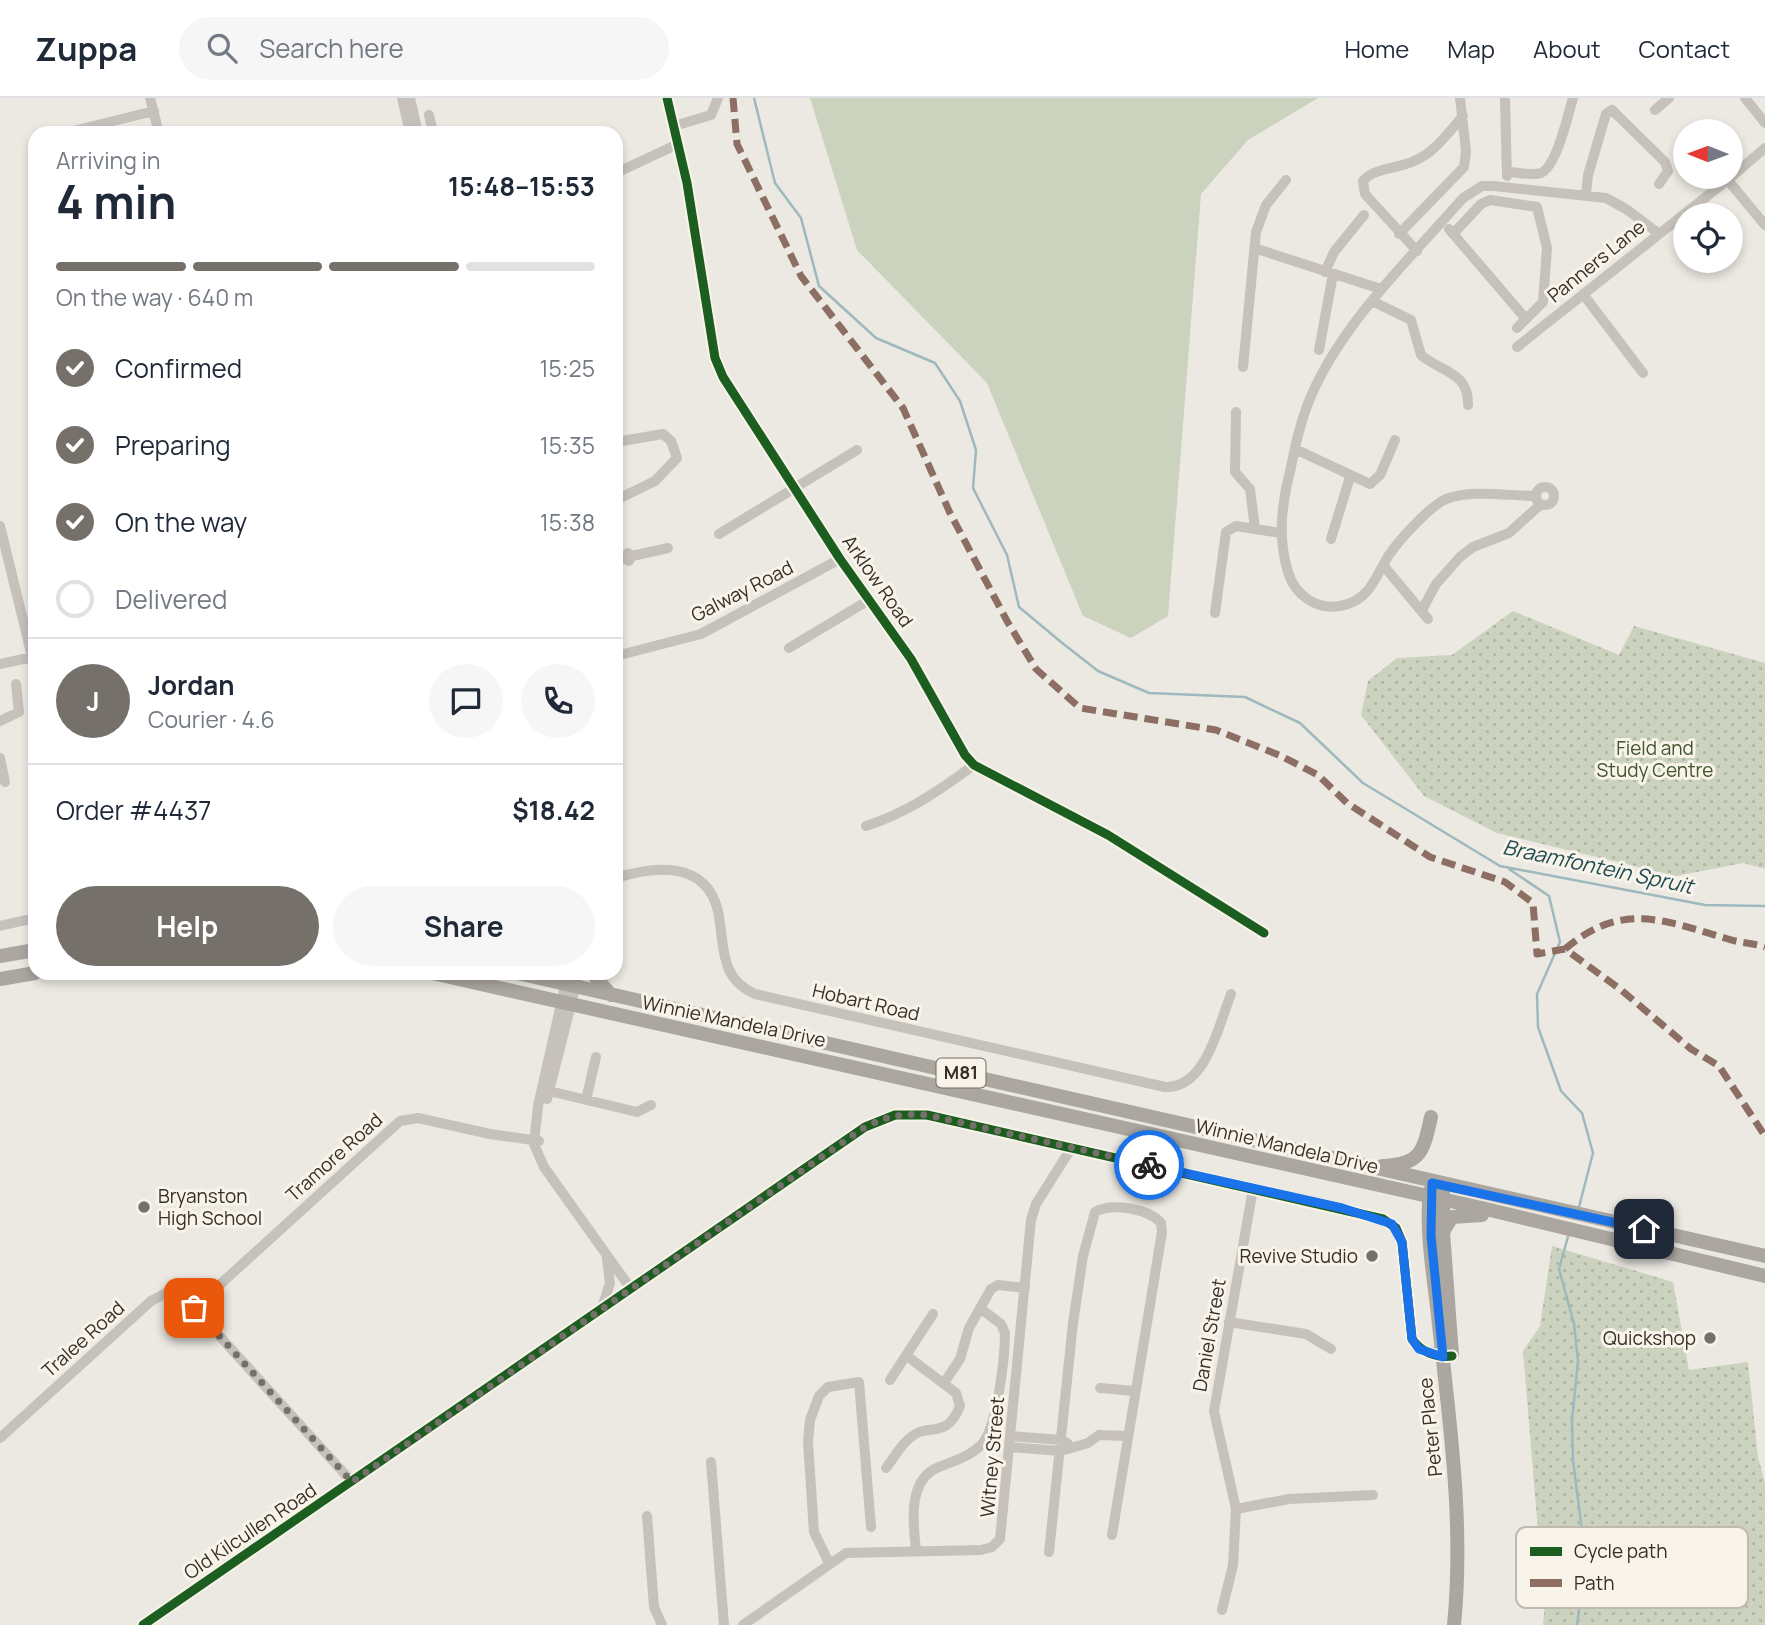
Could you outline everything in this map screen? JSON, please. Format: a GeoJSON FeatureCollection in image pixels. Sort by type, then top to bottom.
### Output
{"type":"FeatureCollection","features":[{"type":"Feature","properties":{"kind":"main road"},"geometry":{"type":"LineString","coordinates":[[0,956],[28,951]]}},
{"type":"Feature","properties":{"kind":"main road"},"geometry":{"type":"LineString","coordinates":[[0,979],[28,974]]}},
{"type":"Feature","properties":{"kind":"main road","name":"Winnie Mandela Drive"},"geometry":{"type":"LineString","coordinates":[[463,980],[1437,1191],[1561,1211],[1765,1256]]}},
{"type":"Feature","properties":{"kind":"main road","name":"Winnie Mandela Drive"},"geometry":{"type":"LineString","coordinates":[[574,980],[611,996],[1367,1167],[1522,1219],[1765,1276]]}},
{"type":"Feature","properties":{"kind":"main road"},"geometry":{"type":"LineString","coordinates":[[598,980],[611,996]]}},
{"type":"Feature","properties":{"kind":"main road"},"geometry":{"type":"LineString","coordinates":[[1367,1167],[1410,1162],[1425,1145],[1431,1117]]}},
{"type":"Feature","properties":{"kind":"main road","name":"Peter Place"},"geometry":{"type":"LineString","coordinates":[[1437,1191],[1443,1232],[1447,1356],[1466,1531],[1466,1583],[1461,1625]]}},
{"type":"Feature","properties":{"kind":"main road","name":"Peter Place"},"geometry":{"type":"LineString","coordinates":[[1437,1191],[1457,1514],[1454,1625]]}},
{"type":"Feature","properties":{"kind":"main road"},"geometry":{"type":"LineString","coordinates":[[1443,1232],[1446,1222],[1458,1214],[1522,1219]]}},
{"type":"Feature","properties":{"kind":"street"},"geometry":{"type":"LineString","coordinates":[[150,98],[157,126]]}},
{"type":"Feature","properties":{"kind":"street"},"geometry":{"type":"LineString","coordinates":[[402,98],[408,126]]}},
{"type":"Feature","properties":{"kind":"street"},"geometry":{"type":"LineString","coordinates":[[410,98],[416,126]]}},
{"type":"Feature","properties":{"kind":"street","name":"Arklow Road"},"geometry":{"type":"LineString","coordinates":[[667,98],[678,144],[715,358],[723,377],[840,559],[911,659],[958,743],[974,765],[1108,835],[1264,933]]}},
{"type":"Feature","properties":{"kind":"street"},"geometry":{"type":"LineString","coordinates":[[674,126],[711,115],[718,98]]}},
{"type":"Feature","properties":{"kind":"street"},"geometry":{"type":"LineString","coordinates":[[1399,234],[1464,167],[1466,151],[1460,98]]}},
{"type":"Feature","properties":{"kind":"street"},"geometry":{"type":"LineString","coordinates":[[1505,98],[1508,172],[1506,187]]}},
{"type":"Feature","properties":{"kind":"street"},"geometry":{"type":"LineString","coordinates":[[1508,172],[1537,174],[1545,170],[1563,134],[1573,98]]}},
{"type":"Feature","properties":{"kind":"street"},"geometry":{"type":"LineString","coordinates":[[1655,110],[1669,98]]}},
{"type":"Feature","properties":{"kind":"street"},"geometry":{"type":"LineString","coordinates":[[1745,98],[1765,123]]}},
{"type":"Feature","properties":{"kind":"street"},"geometry":{"type":"LineString","coordinates":[[1586,194],[1588,176],[1606,114],[1612,110],[1665,162],[1668,171],[1659,184]]}},
{"type":"Feature","properties":{"kind":"street"},"geometry":{"type":"LineString","coordinates":[[93,126],[154,111]]}},
{"type":"Feature","properties":{"kind":"street"},"geometry":{"type":"LineString","coordinates":[[429,115],[431,126]]}},
{"type":"Feature","properties":{"kind":"street"},"geometry":{"type":"LineString","coordinates":[[1417,251],[1365,194],[1363,181],[1371,174],[1417,160],[1432,150],[1463,116]]}},
{"type":"Feature","properties":{"kind":"street"},"geometry":{"type":"LineString","coordinates":[[623,170],[678,144]]}},
{"type":"Feature","properties":{"kind":"street","name":"Panners Lane"},"geometry":{"type":"LineString","coordinates":[[1743,167],[1765,148]]}},
{"type":"Feature","properties":{"kind":"street"},"geometry":{"type":"LineString","coordinates":[[1243,367],[1254,248],[1261,214],[1286,180]]}},
{"type":"Feature","properties":{"kind":"street"},"geometry":{"type":"LineString","coordinates":[[1383,565],[1425,614],[1436,584],[1460,557],[1473,547],[1510,533],[1538,500],[1459,496],[1443,501],[1398,543],[1383,565],[1374,584],[1360,599],[1338,606],[1322,605],[1308,600],[1293,584],[1281,533],[1283,500],[1295,449],[1314,391],[1381,289],[1472,191],[1482,186],[1586,194],[1617,203],[1658,233]]}},
{"type":"Feature","properties":{"kind":"street","name":"Panners Lane"},"geometry":{"type":"LineString","coordinates":[[1517,348],[1716,189]]}},
{"type":"Feature","properties":{"kind":"street"},"geometry":{"type":"LineString","coordinates":[[1738,189],[1765,225]]}},
{"type":"Feature","properties":{"kind":"street"},"geometry":{"type":"LineString","coordinates":[[1453,234],[1481,204],[1490,200],[1537,207],[1547,248],[1544,294],[1541,307],[1517,328]]}},
{"type":"Feature","properties":{"kind":"street"},"geometry":{"type":"LineString","coordinates":[[1319,349],[1334,251],[1364,215]]}},
{"type":"Feature","properties":{"kind":"street"},"geometry":{"type":"LineString","coordinates":[[1443,221],[1526,319]]}},
{"type":"Feature","properties":{"kind":"street"},"geometry":{"type":"LineString","coordinates":[[1254,248],[1381,289]]}},
{"type":"Feature","properties":{"kind":"street"},"geometry":{"type":"LineString","coordinates":[[1583,294],[1643,373]]}},
{"type":"Feature","properties":{"kind":"street"},"geometry":{"type":"LineString","coordinates":[[1372,301],[1411,320],[1421,355],[1453,372],[1464,383],[1468,393],[1468,405]]}},
{"type":"Feature","properties":{"kind":"street"},"geometry":{"type":"LineString","coordinates":[[1236,412],[1236,472],[1250,489],[1255,528]]}},
{"type":"Feature","properties":{"kind":"street"},"geometry":{"type":"LineString","coordinates":[[623,441],[663,434],[671,440],[677,458],[654,481],[623,496]]}},
{"type":"Feature","properties":{"kind":"street"},"geometry":{"type":"LineString","coordinates":[[1295,449],[1362,483],[1376,482],[1395,440]]}},
{"type":"Feature","properties":{"kind":"street"},"geometry":{"type":"LineString","coordinates":[[719,534],[857,450]]}},
{"type":"Feature","properties":{"kind":"street"},"geometry":{"type":"LineString","coordinates":[[1331,539],[1350,477]]}},
{"type":"Feature","properties":{"kind":"street"},"geometry":{"type":"LineString","coordinates":[[0,526],[27,622]]}},
{"type":"Feature","properties":{"kind":"street"},"geometry":{"type":"LineString","coordinates":[[1216,613],[1226,532],[1236,526],[1281,533]]}},
{"type":"Feature","properties":{"kind":"street"},"geometry":{"type":"LineString","coordinates":[[624,558],[668,548]]}},
{"type":"Feature","properties":{"kind":"street","name":"Galway Road"},"geometry":{"type":"LineString","coordinates":[[623,654],[701,634],[840,559]]}},
{"type":"Feature","properties":{"kind":"street"},"geometry":{"type":"LineString","coordinates":[[789,648],[869,600]]}},
{"type":"Feature","properties":{"kind":"street"},"geometry":{"type":"LineString","coordinates":[[0,664],[28,663]]}},
{"type":"Feature","properties":{"kind":"street"},"geometry":{"type":"LineString","coordinates":[[0,721],[19,712],[16,684]]}},
{"type":"Feature","properties":{"kind":"street"},"geometry":{"type":"LineString","coordinates":[[0,758],[5,782]]}},
{"type":"Feature","properties":{"kind":"street"},"geometry":{"type":"LineString","coordinates":[[866,826],[891,818],[934,794],[974,765]]}},
{"type":"Feature","properties":{"kind":"street","name":"Hobart Road"},"geometry":{"type":"LineString","coordinates":[[623,876],[651,868],[666,868],[683,871],[702,883],[718,911],[722,954],[728,970],[738,983],[755,994],[1155,1085],[1171,1088],[1185,1084],[1202,1063],[1231,994]]}},
{"type":"Feature","properties":{"kind":"street"},"geometry":{"type":"LineString","coordinates":[[0,926],[28,920]]}},
{"type":"Feature","properties":{"kind":"street"},"geometry":{"type":"LineString","coordinates":[[572,980],[536,1140],[551,1175],[631,1289]]}},
{"type":"Feature","properties":{"kind":"street"},"geometry":{"type":"LineString","coordinates":[[536,1140],[549,1091],[566,1003]]}},
{"type":"Feature","properties":{"kind":"street"},"geometry":{"type":"LineString","coordinates":[[586,1100],[596,1057]]}},
{"type":"Feature","properties":{"kind":"street"},"geometry":{"type":"LineString","coordinates":[[549,1091],[638,1112],[651,1105]]}},
{"type":"Feature","properties":{"kind":"street","name":"Old Kilcullen Road"},"geometry":{"type":"LineString","coordinates":[[143,1625],[865,1127],[894,1115],[927,1115],[1377,1217],[1392,1224],[1402,1242],[1412,1339],[1419,1349],[1447,1356]]}},
{"type":"Feature","properties":{"kind":"street","name":"Tramore Road"},"geometry":{"type":"LineString","coordinates":[[194,1308],[392,1127],[406,1119],[425,1119],[489,1134],[536,1140]]}},
{"type":"Feature","properties":{"kind":"street","name":"Witney Street"},"geometry":{"type":"LineString","coordinates":[[743,1625],[846,1553],[860,1550],[981,1550],[996,1544],[1003,1529],[1033,1211],[1072,1147]]}},
{"type":"Feature","properties":{"kind":"street","name":"Daniel Street"},"geometry":{"type":"LineString","coordinates":[[1222,1610],[1233,1565],[1236,1509],[1214,1411],[1253,1189]]}},
{"type":"Feature","properties":{"kind":"street"},"geometry":{"type":"LineString","coordinates":[[1049,1552],[1064,1446],[1077,1289],[1091,1220],[1102,1209],[1116,1207],[1145,1213],[1161,1223],[1112,1535]]}},
{"type":"Feature","properties":{"kind":"street"},"geometry":{"type":"LineString","coordinates":[[601,1311],[610,1283],[605,1255]]}},
{"type":"Feature","properties":{"kind":"street"},"geometry":{"type":"LineString","coordinates":[[944,1383],[960,1359],[969,1328],[994,1286],[1026,1287]]}},
{"type":"Feature","properties":{"kind":"street","name":"Tralee Road"},"geometry":{"type":"LineString","coordinates":[[0,1438],[158,1295],[175,1292],[194,1308]]}},
{"type":"Feature","properties":{"kind":"street"},"geometry":{"type":"LineString","coordinates":[[194,1308],[352,1482]]}},
{"type":"Feature","properties":{"kind":"street"},"geometry":{"type":"LineString","coordinates":[[916,1550],[914,1512],[917,1492],[935,1468],[955,1461],[982,1443],[997,1412],[1005,1333],[1001,1324],[980,1308]]}},
{"type":"Feature","properties":{"kind":"street"},"geometry":{"type":"LineString","coordinates":[[890,1380],[933,1314]]}},
{"type":"Feature","properties":{"kind":"street"},"geometry":{"type":"LineString","coordinates":[[1229,1322],[1306,1334],[1331,1349]]}},
{"type":"Feature","properties":{"kind":"street"},"geometry":{"type":"LineString","coordinates":[[886,1468],[912,1435],[936,1432],[955,1416],[960,1397],[906,1356]]}},
{"type":"Feature","properties":{"kind":"street"},"geometry":{"type":"LineString","coordinates":[[829,1563],[814,1532],[808,1442],[815,1405],[822,1392],[833,1385],[859,1382],[870,1527]]}},
{"type":"Feature","properties":{"kind":"street"},"geometry":{"type":"LineString","coordinates":[[1100,1388],[1135,1391]]}},
{"type":"Feature","properties":{"kind":"street"},"geometry":{"type":"LineString","coordinates":[[22,1418],[30,1428]]}},
{"type":"Feature","properties":{"kind":"street"},"geometry":{"type":"LineString","coordinates":[[1011,1441],[1064,1446],[1088,1443],[1099,1435],[1126,1436]]}},
{"type":"Feature","properties":{"kind":"street"},"geometry":{"type":"LineString","coordinates":[[711,1462],[724,1625]]}},
{"type":"Feature","properties":{"kind":"street"},"geometry":{"type":"LineString","coordinates":[[1236,1509],[1289,1499],[1373,1495]]}},
{"type":"Feature","properties":{"kind":"street"},"geometry":{"type":"LineString","coordinates":[[648,1516],[654,1607],[662,1625]]}},
{"type":"Feature","properties":{"kind":"green space"},"geometry":{"type":"Polygon","coordinates":[[[810,98],[1318,98],[1248,140],[1201,194],[1168,616],[1131,638],[1083,616],[987,383],[857,250],[810,98]]]}},
{"type":"Feature","properties":{"kind":"green space","name":"Field and Study Centre"},"geometry":{"type":"Polygon","coordinates":[[[1513,611],[1619,655],[1634,626],[1765,663],[1765,869],[1743,863],[1676,876],[1497,833],[1424,796],[1361,715],[1368,681],[1397,658],[1452,655],[1513,611]]]}},
{"type":"Feature","properties":{"kind":"green space"},"geometry":{"type":"Polygon","coordinates":[[[1552,1246],[1673,1282],[1689,1370],[1748,1362],[1758,1457],[1765,1483],[1765,1625],[1543,1625],[1544,1608],[1748,1608],[1748,1527],[1538,1527],[1523,1351],[1540,1326],[1552,1246]]]}},
{"type":"Feature","properties":{"kind":"waterway","name":"Braamfontein Spruit"},"geometry":{"type":"LineString","coordinates":[[754,98],[775,183],[801,218],[819,286],[876,338],[935,363],[960,401],[976,450],[973,488],[1007,555],[1019,607],[1061,642],[1098,671],[1149,693],[1245,697],[1300,723],[1363,783],[1500,866],[1705,905],[1765,906]]}},
{"type":"Feature","properties":{"kind":"waterway"},"geometry":{"type":"LineString","coordinates":[[1509,869],[1549,896],[1560,942],[1537,994],[1538,1027],[1561,1091],[1582,1113],[1593,1153],[1579,1207]]}},
{"type":"Feature","properties":{"kind":"waterway"},"geometry":{"type":"LineString","coordinates":[[1569,1233],[1559,1269],[1574,1324],[1578,1361],[1572,1420],[1573,1460],[1582,1527]]}},
{"type":"Feature","properties":{"kind":"waterway"},"geometry":{"type":"LineString","coordinates":[[1577,1625],[1579,1608]]}},
{"type":"Feature","properties":{"kind":"marked path"},"geometry":{"type":"LineString","coordinates":[[733,98],[737,144],[801,276],[903,408],[950,513],[1007,621],[1036,669],[1080,708],[1216,730],[1279,755],[1318,775],[1347,803],[1430,857],[1505,882],[1533,903],[1537,954],[1565,949],[1620,989],[1691,1049],[1719,1066],[1765,1136]]}},
{"type":"Feature","properties":{"kind":"marked path"},"geometry":{"type":"LineString","coordinates":[[1565,949],[1605,925],[1644,919],[1663,921],[1765,947]]}},
{"type":"Feature","properties":{"kind":"cycle path"},"geometry":{"type":"LineString","coordinates":[[667,98],[687,183],[715,358],[723,377],[840,559],[911,659],[965,755],[974,765],[1108,835],[1264,933]]}},
{"type":"Feature","properties":{"kind":"cycle path"},"geometry":{"type":"LineString","coordinates":[[143,1625],[865,1127],[895,1115],[927,1115],[1383,1219],[1396,1228],[1402,1242],[1412,1339],[1429,1353],[1452,1356]]}},
{"type":"Feature","properties":{"kind":"way so far"},"geometry":{"type":"LineString","coordinates":[[194,1308],[352,1482],[865,1127],[884,1118],[904,1114],[927,1115],[1149,1165]]}},
{"type":"Feature","properties":{"kind":"place","name":"Bryanston High School"},"geometry":{"type":"Point","coordinates":[144,1207]}},
{"type":"Feature","properties":{"kind":"place","name":"Revive Studio"},"geometry":{"type":"Point","coordinates":[1372,1256]}},
{"type":"Feature","properties":{"kind":"place","name":"Quickshop"},"geometry":{"type":"Point","coordinates":[1710,1338]}},
{"type":"Feature","properties":{"kind":"route"},"geometry":{"type":"LineString","coordinates":[[1149,1165],[1342,1208],[1392,1224],[1400,1235],[1404,1251],[1412,1339],[1419,1349],[1443,1357],[1431,1236],[1432,1183],[1644,1229]]}}]}
